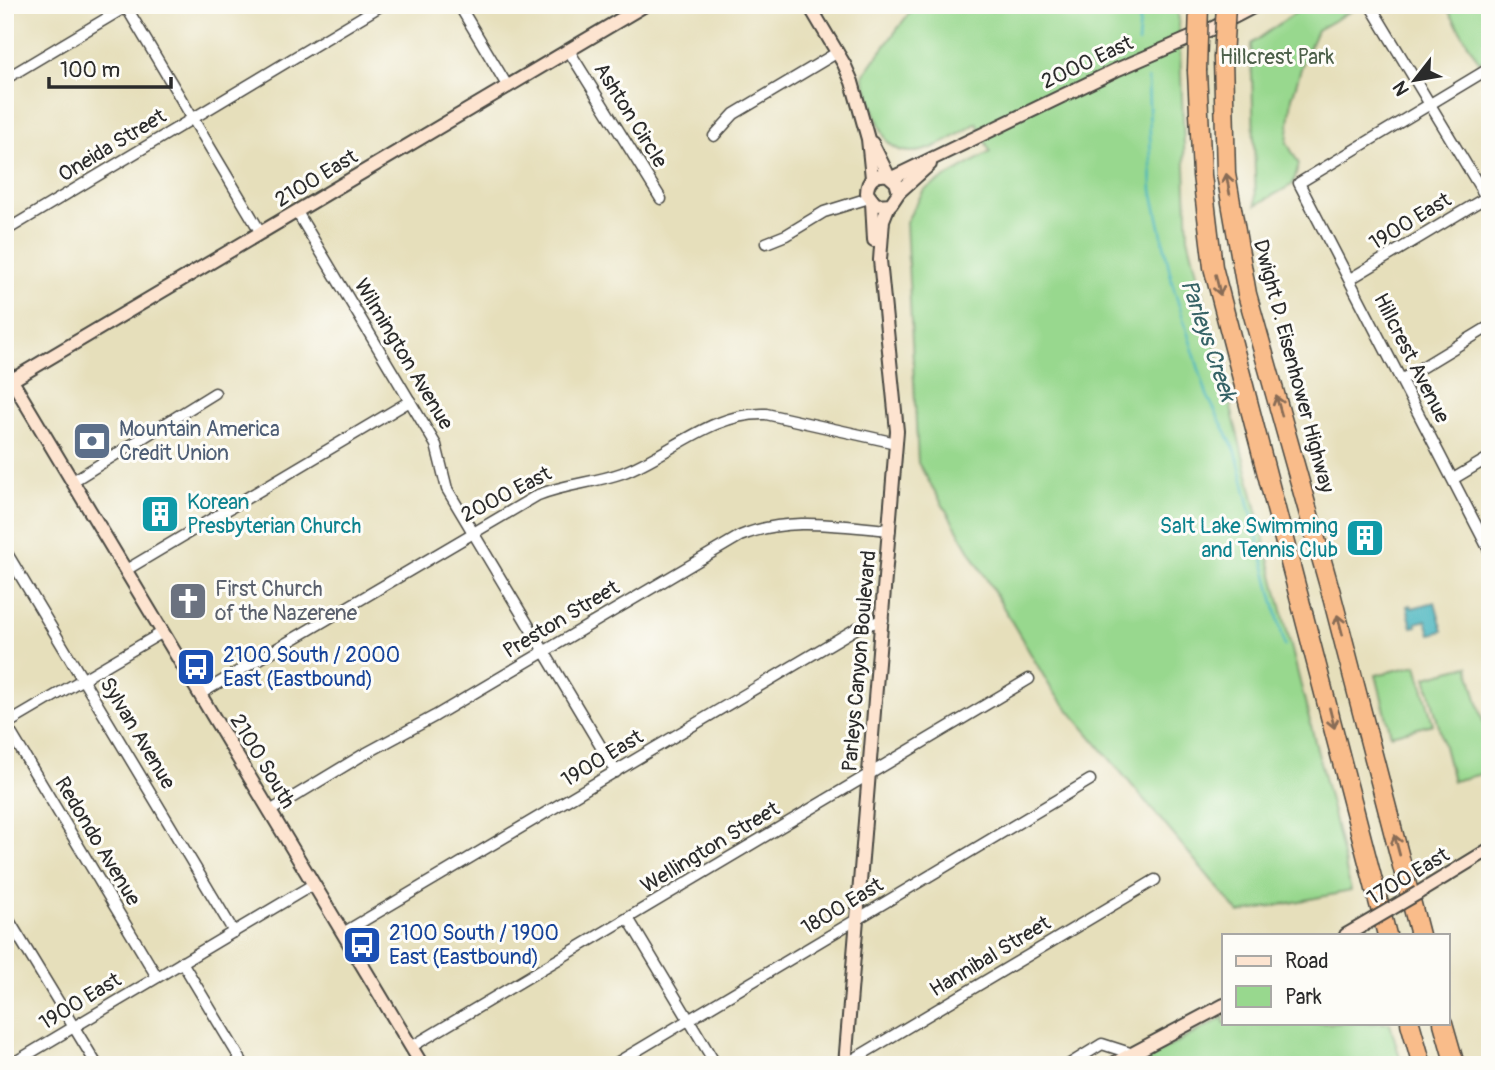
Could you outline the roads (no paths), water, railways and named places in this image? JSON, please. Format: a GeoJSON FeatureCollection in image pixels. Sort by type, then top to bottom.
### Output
{"type":"FeatureCollection","features":[{"type":"Feature","properties":{"kind":"highway"},"geometry":{"type":"LineString","coordinates":[[1199,5],[1197,71],[1202,174],[1213,267],[1387,934]]}},
{"type":"Feature","properties":{"kind":"highway","name":"Dwight D. Eisenhower Highway"},"geometry":{"type":"LineString","coordinates":[[1226,5],[1223,58],[1226,174],[1247,293],[1331,593],[1420,934]]}},
{"type":"Feature","properties":{"kind":"highway"},"geometry":{"type":"LineString","coordinates":[[1410,1024],[1422,1065]]}},
{"type":"Feature","properties":{"kind":"highway"},"geometry":{"type":"LineString","coordinates":[[1443,1024],[1455,1065]]}},
{"type":"Feature","properties":{"kind":"street","name":"Oneida Street"},"geometry":{"type":"LineString","coordinates":[[5,231],[382,5]]}},
{"type":"Feature","properties":{"kind":"street"},"geometry":{"type":"LineString","coordinates":[[459,5],[508,87]]}},
{"type":"Feature","properties":{"kind":"street","name":"2100 East"},"geometry":{"type":"LineString","coordinates":[[7,378],[297,212],[645,5]]}},
{"type":"Feature","properties":{"kind":"street"},"geometry":{"type":"LineString","coordinates":[[809,5],[841,58],[855,91],[868,139],[872,178],[867,187],[870,200]]}},
{"type":"Feature","properties":{"kind":"street","name":"2000 East"},"geometry":{"type":"LineString","coordinates":[[890,176],[935,159],[1050,101],[1257,5]]}},
{"type":"Feature","properties":{"kind":"street"},"geometry":{"type":"LineString","coordinates":[[1370,5],[1488,199]]}},
{"type":"Feature","properties":{"kind":"street"},"geometry":{"type":"LineString","coordinates":[[5,79],[127,6],[261,233]]}},
{"type":"Feature","properties":{"kind":"street","name":"Ashton Circle"},"geometry":{"type":"LineString","coordinates":[[569,51],[661,199]]}},
{"type":"Feature","properties":{"kind":"street"},"geometry":{"type":"LineString","coordinates":[[714,136],[734,114],[841,58]]}},
{"type":"Feature","properties":{"kind":"street"},"geometry":{"type":"LineString","coordinates":[[1429,105],[1490,68]]}},
{"type":"Feature","properties":{"kind":"street","name":"Hillcrest Avenue"},"geometry":{"type":"LineString","coordinates":[[1429,105],[1299,183],[1490,552]]}},
{"type":"Feature","properties":{"kind":"street"},"geometry":{"type":"LineString","coordinates":[[766,243],[786,235],[824,212],[870,200],[881,206],[895,201],[899,192],[898,186],[875,146],[868,139]]}},
{"type":"Feature","properties":{"kind":"street","name":"2000 East"},"geometry":{"type":"LineString","coordinates":[[899,192],[935,159]]}},
{"type":"Feature","properties":{"kind":"street"},"geometry":{"type":"LineString","coordinates":[[872,178],[882,174],[890,176]]}},
{"type":"Feature","properties":{"kind":"street","name":"1900 East"},"geometry":{"type":"LineString","coordinates":[[1350,279],[1488,199]]}},
{"type":"Feature","properties":{"kind":"street","name":"Parleys Canyon Boulevard"},"geometry":{"type":"LineString","coordinates":[[845,1065],[896,443],[897,408],[880,260],[874,240],[870,200]]}},
{"type":"Feature","properties":{"kind":"street","name":"Parleys Canyon Boulevard"},"geometry":{"type":"LineString","coordinates":[[880,260],[883,220],[889,205]]}},
{"type":"Feature","properties":{"kind":"street","name":"Wilmington Avenue"},"geometry":{"type":"LineString","coordinates":[[297,212],[438,449],[445,486],[616,772]]}},
{"type":"Feature","properties":{"kind":"street"},"geometry":{"type":"LineString","coordinates":[[1401,380],[1490,326]]}},
{"type":"Feature","properties":{"kind":"street","name":"2100 South"},"geometry":{"type":"LineString","coordinates":[[7,378],[73,481],[422,1065]]}},
{"type":"Feature","properties":{"kind":"street"},"geometry":{"type":"LineString","coordinates":[[73,481],[215,393]]}},
{"type":"Feature","properties":{"kind":"street"},"geometry":{"type":"LineString","coordinates":[[126,570],[410,401]]}},
{"type":"Feature","properties":{"kind":"street","name":"2000 East"},"geometry":{"type":"LineString","coordinates":[[200,694],[538,495],[564,485],[620,474],[690,435],[745,415],[779,416],[896,443]]}},
{"type":"Feature","properties":{"kind":"street"},"geometry":{"type":"LineString","coordinates":[[1453,479],[1490,457]]}},
{"type":"Feature","properties":{"kind":"street","name":"Preston Street"},"geometry":{"type":"LineString","coordinates":[[270,811],[749,532],[799,523],[890,530]]}},
{"type":"Feature","properties":{"kind":"street","name":"Sylvan Avenue"},"geometry":{"type":"LineString","coordinates":[[7,552],[233,932]]}},
{"type":"Feature","properties":{"kind":"street","name":"1900 East"},"geometry":{"type":"LineString","coordinates":[[343,933],[857,628],[883,620]]}},
{"type":"Feature","properties":{"kind":"street"},"geometry":{"type":"LineString","coordinates":[[5,724],[163,632]]}},
{"type":"Feature","properties":{"kind":"street","name":"Wellington Street"},"geometry":{"type":"LineString","coordinates":[[411,1047],[1029,679]]}},
{"type":"Feature","properties":{"kind":"street","name":"Redondo Avenue"},"geometry":{"type":"LineString","coordinates":[[5,724],[157,977]]}},
{"type":"Feature","properties":{"kind":"street","name":"1800 East"},"geometry":{"type":"LineString","coordinates":[[613,1065],[1090,780]]}},
{"type":"Feature","properties":{"kind":"street","name":"1700 East"},"geometry":{"type":"LineString","coordinates":[[1348,934],[1490,849]]}},
{"type":"Feature","properties":{"kind":"street","name":"Hannibal Street"},"geometry":{"type":"LineString","coordinates":[[845,1065],[1155,880]]}},
{"type":"Feature","properties":{"kind":"street","name":"1900 East"},"geometry":{"type":"LineString","coordinates":[[10,1065],[314,884]]}},
{"type":"Feature","properties":{"kind":"street"},"geometry":{"type":"LineString","coordinates":[[5,914],[97,1065]]}},
{"type":"Feature","properties":{"kind":"street"},"geometry":{"type":"LineString","coordinates":[[628,918],[716,1065]]}},
{"type":"Feature","properties":{"kind":"street"},"geometry":{"type":"LineString","coordinates":[[182,962],[244,1065]]}},
{"type":"Feature","properties":{"kind":"street"},"geometry":{"type":"LineString","coordinates":[[1111,1065],[1222,1006]]}},
{"type":"Feature","properties":{"kind":"street"},"geometry":{"type":"LineString","coordinates":[[1068,1065],[1102,1044],[1130,1053]]}},
{"type":"Feature","properties":{"kind":"water"},"geometry":{"type":"Polygon","coordinates":[[[1435,602],[1443,631],[1430,634],[1426,620],[1412,627],[1407,606],[1411,605],[1412,608],[1435,602]]]}},
{"type":"Feature","properties":{"kind":"waterway","name":"Parleys Creek"},"geometry":{"type":"LineString","coordinates":[[1138,43],[1141,5]]}},
{"type":"Feature","properties":{"kind":"waterway","name":"Parleys Creek"},"geometry":{"type":"LineString","coordinates":[[1148,79],[1152,190],[1173,286],[1207,395],[1236,452],[1285,646]]}},
{"type":"Feature","properties":{"kind":"place","name":"Mountain America Credit Union"},"geometry":{"type":"Point","coordinates":[92,441]}},
{"type":"Feature","properties":{"kind":"place","name":"Korean Presbyterian Church"},"geometry":{"type":"Point","coordinates":[160,514]}},
{"type":"Feature","properties":{"kind":"place","name":"Salt Lake Swimming and Tennis Club"},"geometry":{"type":"Point","coordinates":[1365,538]}},
{"type":"Feature","properties":{"kind":"place","name":"First Church of the Nazerene"},"geometry":{"type":"Point","coordinates":[188,601]}},
{"type":"Feature","properties":{"kind":"place","name":"2100 South / 2000 East (Eastbound)"},"geometry":{"type":"Point","coordinates":[196,667]}},
{"type":"Feature","properties":{"kind":"place","name":"2100 South / 1900 East (Eastbound)"},"geometry":{"type":"Point","coordinates":[362,945]}},
{"type":"Feature","properties":{"kind":"park label","name":"Hillcrest Park"},"geometry":{"type":"Point","coordinates":[1277,57]}}]}
